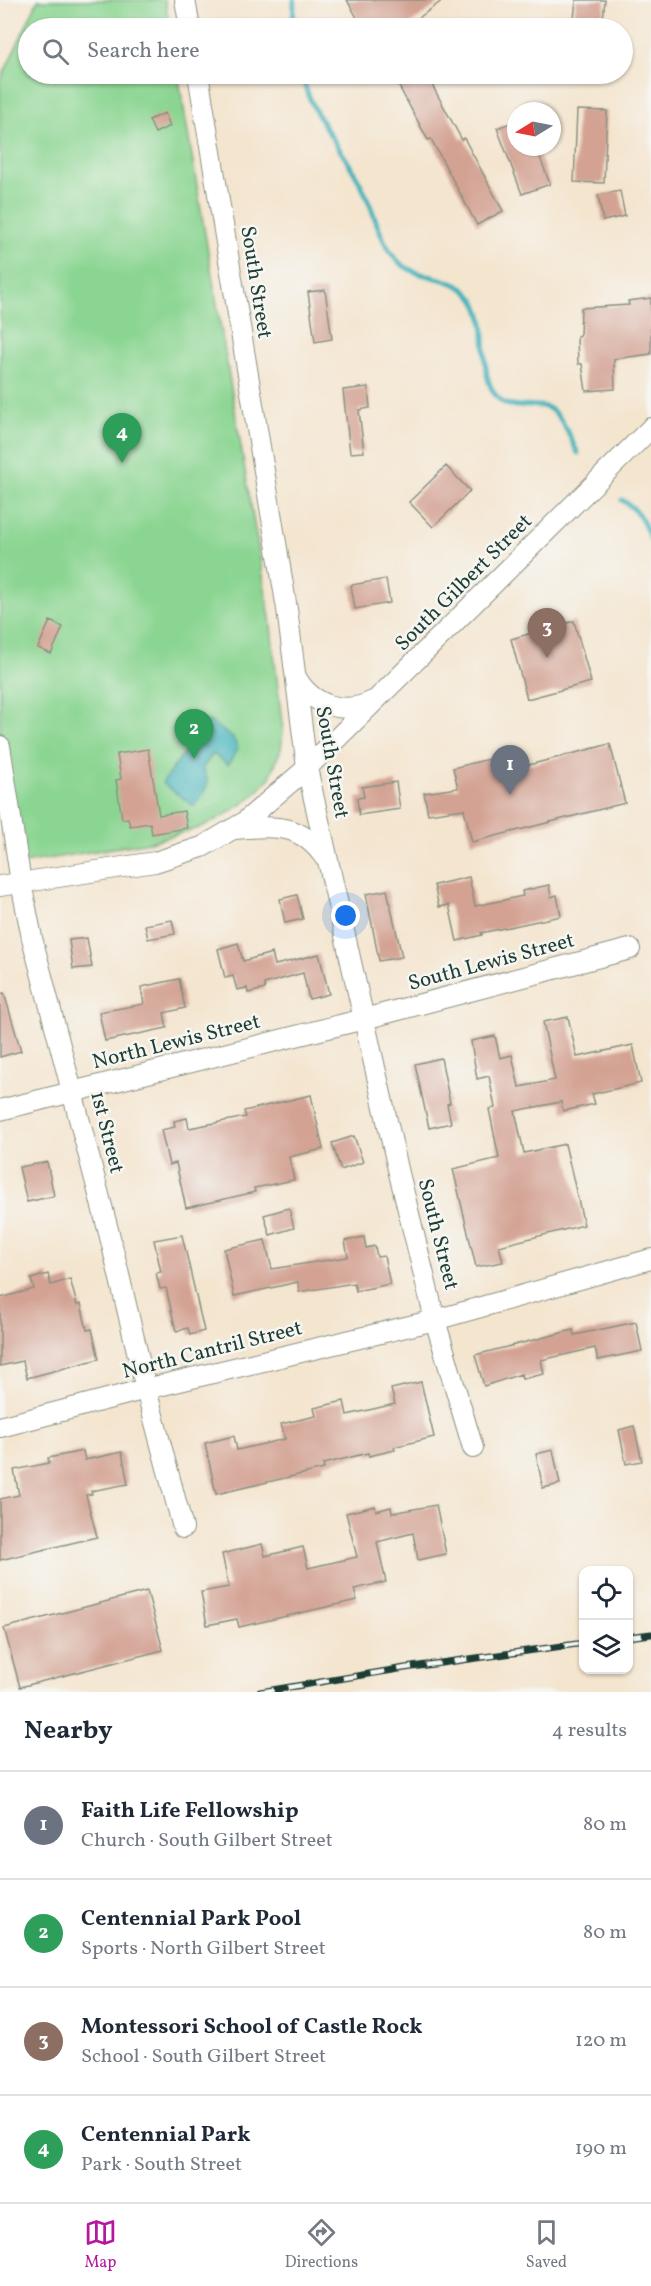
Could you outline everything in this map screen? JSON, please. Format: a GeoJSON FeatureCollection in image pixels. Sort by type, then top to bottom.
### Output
{"type":"FeatureCollection","features":[{"type":"Feature","properties":{"kind":"street"},"geometry":{"type":"LineString","coordinates":[[185,0],[188,18]]}},
{"type":"Feature","properties":{"kind":"street","name":"South Street"},"geometry":{"type":"LineString","coordinates":[[200,84],[287,609],[307,768],[435,1320],[473,1448]]}},
{"type":"Feature","properties":{"kind":"street","name":"South Gilbert Street"},"geometry":{"type":"LineString","coordinates":[[235,829],[307,768],[651,428]]}},
{"type":"Feature","properties":{"kind":"street"},"geometry":{"type":"LineString","coordinates":[[294,675],[306,692],[327,705],[349,708],[368,703],[381,696]]}},
{"type":"Feature","properties":{"kind":"street","name":"1st Street"},"geometry":{"type":"LineString","coordinates":[[0,746],[21,883],[32,938],[183,1528]]}},
{"type":"Feature","properties":{"kind":"street"},"geometry":{"type":"LineString","coordinates":[[0,886],[155,862],[188,853],[235,829],[273,827],[297,831],[314,842],[327,861]]}},
{"type":"Feature","properties":{"kind":"street","name":"South Lewis Street"},"geometry":{"type":"LineString","coordinates":[[364,1019],[630,949]]}},
{"type":"Feature","properties":{"kind":"street","name":"North Lewis Street"},"geometry":{"type":"LineString","coordinates":[[0,1110],[364,1019]]}},
{"type":"Feature","properties":{"kind":"street","name":"North Cantril Street"},"geometry":{"type":"LineString","coordinates":[[0,1427],[146,1389],[435,1320],[651,1259]]}},
{"type":"Feature","properties":{"kind":"green space"},"geometry":{"type":"Polygon","coordinates":[[[38,0],[165,0],[168,18],[30,18],[38,0]]]}},
{"type":"Feature","properties":{"kind":"green space"},"geometry":{"type":"Polygon","coordinates":[[[18,43],[18,84],[180,84],[270,618],[283,732],[281,749],[270,777],[244,803],[220,818],[199,828],[150,842],[18,864],[0,746],[0,81],[18,43]]]}},
{"type":"Feature","properties":{"kind":"water"},"geometry":{"type":"Polygon","coordinates":[[[208,720],[233,738],[238,749],[228,765],[213,754],[202,769],[207,784],[204,793],[194,806],[162,783],[208,720]]]}},
{"type":"Feature","properties":{"kind":"building"},"geometry":{"type":"Polygon","coordinates":[[[347,0],[443,0],[419,18],[357,18],[347,0]]]}},
{"type":"Feature","properties":{"kind":"building"},"geometry":{"type":"Polygon","coordinates":[[[576,0],[605,0],[603,18],[574,18],[576,0]]]}},
{"type":"Feature","properties":{"kind":"building"},"geometry":{"type":"Polygon","coordinates":[[[398,84],[431,84],[462,140],[464,138],[503,211],[477,225],[431,139],[428,140],[398,84]]]}},
{"type":"Feature","properties":{"kind":"building"},"geometry":{"type":"Polygon","coordinates":[[[577,110],[607,111],[604,183],[574,182],[577,110]]]}},
{"type":"Feature","properties":{"kind":"building"},"geometry":{"type":"Polygon","coordinates":[[[165,113],[170,126],[155,133],[149,120],[165,113]]]}},
{"type":"Feature","properties":{"kind":"building"},"geometry":{"type":"Polygon","coordinates":[[[507,124],[507,154],[497,128],[507,124]]]}},
{"type":"Feature","properties":{"kind":"building"},"geometry":{"type":"Polygon","coordinates":[[[508,156],[539,156],[550,184],[522,194],[508,156]]]}},
{"type":"Feature","properties":{"kind":"building"},"geometry":{"type":"Polygon","coordinates":[[[620,191],[625,216],[603,221],[598,195],[620,191]]]}},
{"type":"Feature","properties":{"kind":"building"},"geometry":{"type":"Polygon","coordinates":[[[325,290],[332,339],[315,342],[308,292],[325,290]]]}},
{"type":"Feature","properties":{"kind":"building"},"geometry":{"type":"Polygon","coordinates":[[[651,298],[651,354],[614,359],[615,389],[586,391],[582,364],[578,364],[577,336],[580,336],[581,308],[629,305],[628,301],[651,298]]]}},
{"type":"Feature","properties":{"kind":"building"},"geometry":{"type":"Polygon","coordinates":[[[368,387],[370,408],[359,410],[364,452],[350,453],[343,390],[368,387]]]}},
{"type":"Feature","properties":{"kind":"building"},"geometry":{"type":"Polygon","coordinates":[[[446,466],[470,491],[433,527],[409,502],[446,466]]]}},
{"type":"Feature","properties":{"kind":"building"},"geometry":{"type":"Polygon","coordinates":[[[386,579],[390,603],[355,609],[351,585],[386,579]]]}},
{"type":"Feature","properties":{"kind":"building"},"geometry":{"type":"Polygon","coordinates":[[[50,621],[63,627],[51,654],[38,648],[50,621]]]}},
{"type":"Feature","properties":{"kind":"building"},"geometry":{"type":"Polygon","coordinates":[[[574,621],[591,682],[527,699],[511,639],[574,621]]]}},
{"type":"Feature","properties":{"kind":"building"},"geometry":{"type":"Polygon","coordinates":[[[610,744],[625,803],[472,842],[464,809],[428,814],[424,793],[458,788],[453,768],[513,753],[517,768],[610,744]]]}},
{"type":"Feature","properties":{"kind":"building"},"geometry":{"type":"Polygon","coordinates":[[[148,749],[159,815],[184,811],[187,828],[152,834],[150,823],[130,826],[128,818],[122,819],[116,780],[121,779],[117,754],[148,749]]]}},
{"type":"Feature","properties":{"kind":"building"},"geometry":{"type":"Polygon","coordinates":[[[396,782],[400,809],[359,815],[357,798],[364,797],[362,787],[396,782]]]}},
{"type":"Feature","properties":{"kind":"building"},"geometry":{"type":"Polygon","coordinates":[[[469,877],[475,906],[523,896],[522,891],[549,885],[551,897],[557,895],[561,916],[481,933],[482,935],[457,941],[449,905],[439,907],[434,885],[469,877]]]}},
{"type":"Feature","properties":{"kind":"building"},"geometry":{"type":"Polygon","coordinates":[[[387,890],[402,957],[379,961],[366,894],[387,890]]]}},
{"type":"Feature","properties":{"kind":"building"},"geometry":{"type":"Polygon","coordinates":[[[297,895],[303,919],[285,923],[280,899],[297,895]]]}},
{"type":"Feature","properties":{"kind":"building"},"geometry":{"type":"Polygon","coordinates":[[[172,920],[175,934],[148,939],[145,925],[172,920]]]}},
{"type":"Feature","properties":{"kind":"building"},"geometry":{"type":"Polygon","coordinates":[[[87,938],[92,967],[73,969],[69,940],[87,938]]]}},
{"type":"Feature","properties":{"kind":"building"},"geometry":{"type":"Polygon","coordinates":[[[238,943],[243,961],[272,953],[275,965],[319,954],[329,994],[309,999],[303,973],[264,984],[265,989],[248,993],[247,988],[237,990],[233,976],[225,978],[218,949],[238,943]]]}},
{"type":"Feature","properties":{"kind":"building"},"geometry":{"type":"Polygon","coordinates":[[[179,979],[185,1008],[164,1013],[167,1028],[105,1041],[99,1012],[144,1004],[141,987],[179,979]]]}},
{"type":"Feature","properties":{"kind":"building"},"geometry":{"type":"Polygon","coordinates":[[[4,993],[21,1051],[0,1057],[0,994],[4,993]]]}},
{"type":"Feature","properties":{"kind":"building"},"geometry":{"type":"Polygon","coordinates":[[[568,1017],[577,1057],[633,1045],[641,1083],[592,1094],[595,1104],[563,1111],[561,1102],[515,1111],[524,1153],[565,1144],[584,1225],[499,1246],[503,1262],[476,1267],[453,1169],[499,1158],[489,1109],[495,1108],[489,1076],[477,1079],[471,1041],[495,1036],[500,1058],[512,1055],[519,1087],[555,1080],[543,1022],[568,1017]]]}},
{"type":"Feature","properties":{"kind":"building"},"geometry":{"type":"Polygon","coordinates":[[[441,1058],[450,1103],[447,1104],[451,1123],[429,1128],[415,1064],[441,1058]]]}},
{"type":"Feature","properties":{"kind":"building"},"geometry":{"type":"Polygon","coordinates":[[[311,1095],[323,1149],[289,1157],[294,1180],[254,1188],[255,1192],[186,1208],[176,1163],[169,1165],[161,1130],[175,1127],[174,1121],[187,1118],[189,1128],[246,1117],[244,1111],[311,1095]]]}},
{"type":"Feature","properties":{"kind":"building"},"geometry":{"type":"Polygon","coordinates":[[[354,1136],[363,1162],[341,1170],[332,1143],[354,1136]]]}},
{"type":"Feature","properties":{"kind":"building"},"geometry":{"type":"Polygon","coordinates":[[[47,1162],[54,1196],[27,1202],[19,1167],[47,1162]]]}},
{"type":"Feature","properties":{"kind":"building"},"geometry":{"type":"Polygon","coordinates":[[[289,1208],[294,1228],[270,1235],[264,1215],[289,1208]]]}},
{"type":"Feature","properties":{"kind":"building"},"geometry":{"type":"Polygon","coordinates":[[[182,1235],[204,1331],[190,1335],[188,1328],[176,1331],[166,1288],[160,1289],[156,1273],[161,1272],[154,1240],[182,1235]]]}},
{"type":"Feature","properties":{"kind":"building"},"geometry":{"type":"Polygon","coordinates":[[[364,1237],[366,1248],[375,1246],[377,1257],[384,1256],[390,1284],[356,1291],[354,1283],[299,1292],[298,1282],[234,1296],[224,1249],[265,1240],[272,1269],[348,1257],[345,1241],[364,1237]]]}},
{"type":"Feature","properties":{"kind":"building"},"geometry":{"type":"Polygon","coordinates":[[[48,1274],[51,1285],[70,1279],[77,1305],[81,1304],[87,1330],[92,1329],[99,1359],[27,1378],[23,1361],[0,1366],[0,1298],[34,1289],[31,1279],[48,1274]]]}},
{"type":"Feature","properties":{"kind":"building"},"geometry":{"type":"Polygon","coordinates":[[[636,1322],[642,1351],[598,1360],[595,1348],[541,1360],[544,1374],[522,1379],[521,1374],[484,1386],[475,1355],[573,1330],[574,1335],[636,1322]]]}},
{"type":"Feature","properties":{"kind":"building"},"geometry":{"type":"Polygon","coordinates":[[[421,1382],[434,1437],[394,1447],[395,1450],[369,1456],[368,1453],[323,1464],[324,1469],[216,1494],[205,1443],[234,1436],[237,1450],[285,1439],[281,1424],[316,1416],[314,1408],[344,1401],[347,1415],[395,1404],[391,1389],[421,1382]]]}},
{"type":"Feature","properties":{"kind":"building"},"geometry":{"type":"Polygon","coordinates":[[[634,1426],[642,1461],[626,1464],[619,1430],[634,1426]]]}},
{"type":"Feature","properties":{"kind":"building"},"geometry":{"type":"Polygon","coordinates":[[[553,1450],[560,1484],[543,1488],[536,1454],[553,1450]]]}},
{"type":"Feature","properties":{"kind":"building"},"geometry":{"type":"Polygon","coordinates":[[[83,1451],[85,1460],[122,1452],[128,1484],[91,1491],[92,1494],[86,1495],[97,1537],[0,1560],[0,1499],[19,1495],[14,1470],[49,1463],[48,1458],[83,1451]]]}},
{"type":"Feature","properties":{"kind":"building"},"geometry":{"type":"Polygon","coordinates":[[[436,1505],[446,1554],[418,1560],[413,1533],[377,1542],[386,1582],[354,1589],[357,1600],[239,1627],[237,1619],[207,1625],[201,1592],[229,1587],[222,1554],[262,1544],[265,1556],[303,1547],[308,1568],[357,1557],[346,1513],[375,1506],[376,1511],[391,1507],[392,1513],[436,1505]]]}},
{"type":"Feature","properties":{"kind":"building"},"geometry":{"type":"Polygon","coordinates":[[[147,1591],[163,1650],[20,1687],[4,1628],[147,1591]]]}},
{"type":"Feature","properties":{"kind":"waterway"},"geometry":{"type":"LineString","coordinates":[[293,18],[294,0]]}},
{"type":"Feature","properties":{"kind":"waterway"},"geometry":{"type":"LineString","coordinates":[[305,84],[321,121],[349,163],[369,201],[390,252],[405,267],[415,272],[459,286],[469,293],[477,304],[481,315],[486,367],[492,390],[505,404],[536,405],[553,411],[562,422],[578,453]]}},
{"type":"Feature","properties":{"kind":"waterway"},"geometry":{"type":"LineString","coordinates":[[622,500],[637,512],[651,539]]}},
{"type":"Feature","properties":{"kind":"railway"},"geometry":{"type":"LineString","coordinates":[[633,1636],[651,1634]]}},
{"type":"Feature","properties":{"kind":"railway"},"geometry":{"type":"LineString","coordinates":[[260,1692],[405,1668],[579,1644]]}},
{"type":"Feature","properties":{"kind":"place","name":"Centennial Park"},"geometry":{"type":"Point","coordinates":[122,463]}},
{"type":"Feature","properties":{"kind":"place","name":"Montessori School of Castle Rock"},"geometry":{"type":"Point","coordinates":[547,658]}},
{"type":"Feature","properties":{"kind":"place","name":"Centennial Park Pool"},"geometry":{"type":"Point","coordinates":[194,759]}},
{"type":"Feature","properties":{"kind":"place","name":"Faith Life Fellowship"},"geometry":{"type":"Point","coordinates":[510,795]}}]}
